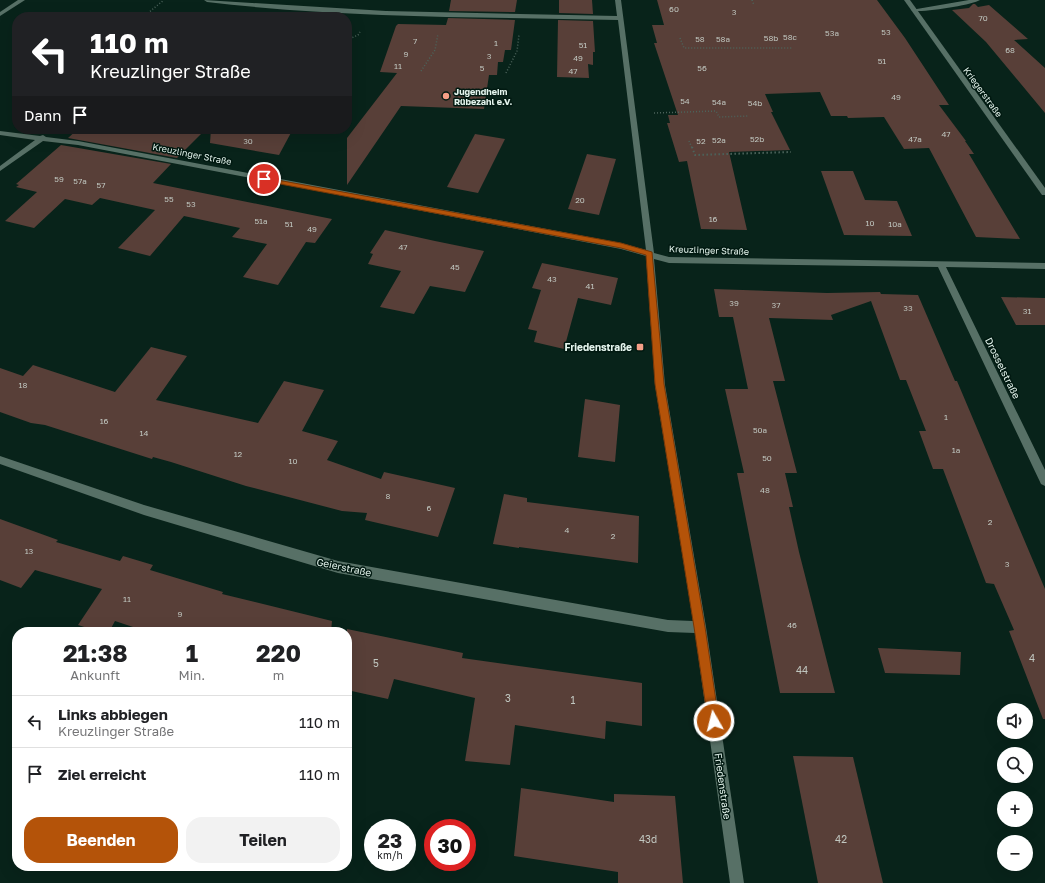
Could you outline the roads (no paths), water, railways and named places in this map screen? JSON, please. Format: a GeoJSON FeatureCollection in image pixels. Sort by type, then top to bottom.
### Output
{"type":"FeatureCollection","features":[{"type":"Feature","properties":{"kind":"street"},"geometry":{"type":"LineString","coordinates":[[0,14],[22,0]]}},
{"type":"Feature","properties":{"kind":"street"},"geometry":{"type":"LineString","coordinates":[[207,0],[241,4],[379,12],[620,18]]}},
{"type":"Feature","properties":{"kind":"street","name":"Friedenstraße"},"geometry":{"type":"LineString","coordinates":[[618,0],[650,254],[660,384],[700,627],[737,883]]}},
{"type":"Feature","properties":{"kind":"street","name":"Kriegerstraße"},"geometry":{"type":"LineString","coordinates":[[907,0],[1045,193]]}},
{"type":"Feature","properties":{"kind":"street"},"geometry":{"type":"LineString","coordinates":[[914,10],[926,10],[977,0]]}},
{"type":"Feature","properties":{"kind":"street","name":"Kreuzlinger Straße"},"geometry":{"type":"LineString","coordinates":[[0,133],[43,137],[621,246],[668,260],[1045,266]]}},
{"type":"Feature","properties":{"kind":"street"},"geometry":{"type":"LineString","coordinates":[[0,169],[43,137]]}},
{"type":"Feature","properties":{"kind":"street","name":"Drosselstraße"},"geometry":{"type":"LineString","coordinates":[[941,264],[1045,481]]}},
{"type":"Feature","properties":{"kind":"street","name":"Geierstraße"},"geometry":{"type":"LineString","coordinates":[[0,460],[144,510],[338,567],[668,626],[700,627]]}},
{"type":"Feature","properties":{"kind":"place","name":"Jugendheim Rübezahl e.V."},"geometry":{"type":"Point","coordinates":[446,96]}},
{"type":"Feature","properties":{"kind":"place","name":"Friedenstraße"},"geometry":{"type":"Point","coordinates":[640,347]}}]}
